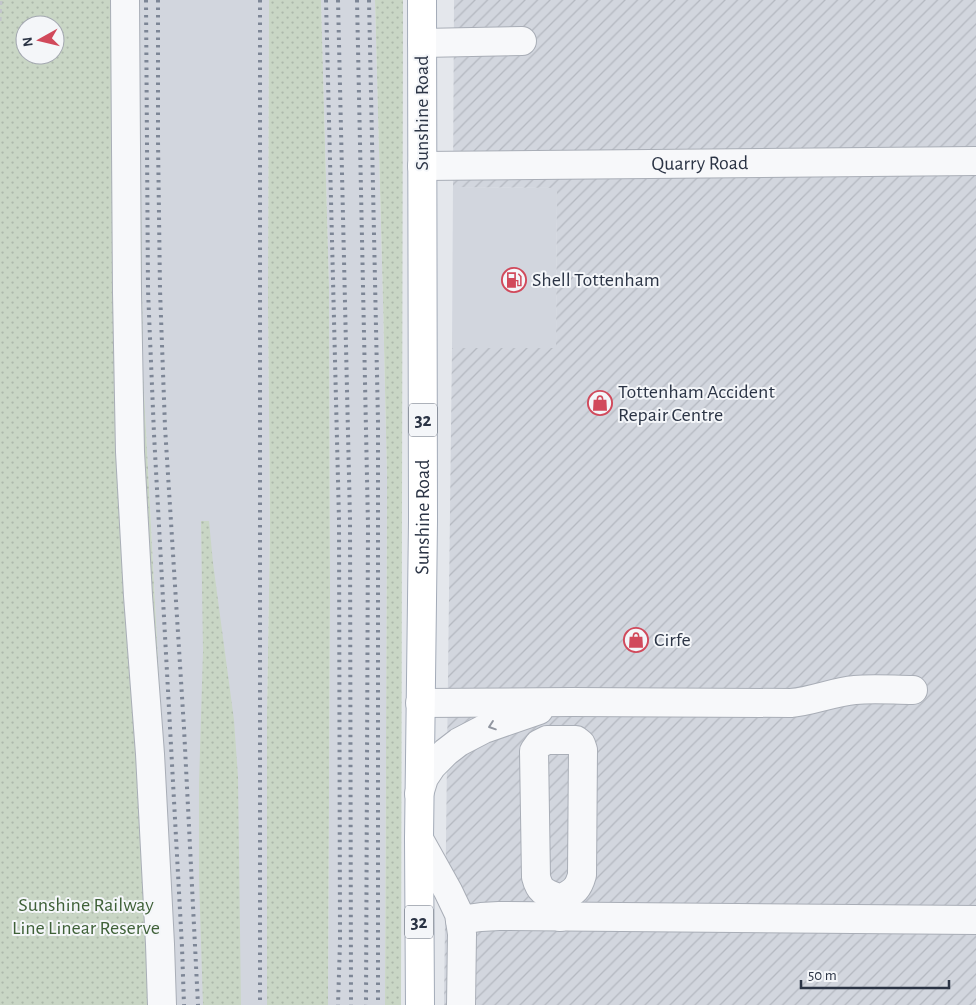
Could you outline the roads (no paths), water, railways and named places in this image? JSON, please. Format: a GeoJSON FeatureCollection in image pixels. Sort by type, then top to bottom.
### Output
{"type":"FeatureCollection","features":[{"type":"Feature","properties":{"kind":"main road","name":"Sunshine Road"},"geometry":{"type":"LineString","coordinates":[[420,1005],[422,0]]}},
{"type":"Feature","properties":{"kind":"street"},"geometry":{"type":"LineString","coordinates":[[126,0],[127,293],[130,452],[138,596],[150,754],[162,1005]]}},
{"type":"Feature","properties":{"kind":"street"},"geometry":{"type":"LineString","coordinates":[[422,43],[522,42]]}},
{"type":"Feature","properties":{"kind":"street","name":"Quarry Road"},"geometry":{"type":"LineString","coordinates":[[422,166],[976,161]]}},
{"type":"Feature","properties":{"kind":"street"},"geometry":{"type":"LineString","coordinates":[[420,703],[785,704],[805,702],[855,690],[913,690]]}},
{"type":"Feature","properties":{"kind":"street"},"geometry":{"type":"LineString","coordinates":[[419,794],[424,778],[432,766],[459,742],[484,729],[535,711],[572,702]]}},
{"type":"Feature","properties":{"kind":"street"},"geometry":{"type":"LineString","coordinates":[[547,740],[576,740],[581,744],[583,750],[582,875],[580,884],[560,908],[538,886],[536,877],[534,751],[539,744],[547,740]]}},
{"type":"Feature","properties":{"kind":"street"},"geometry":{"type":"LineString","coordinates":[[419,839],[459,914],[462,934],[462,1005]]}},
{"type":"Feature","properties":{"kind":"street"},"geometry":{"type":"LineString","coordinates":[[460,920],[560,908],[976,920]]}},
{"type":"Feature","properties":{"kind":"railway"},"geometry":{"type":"LineString","coordinates":[[146,0],[148,290],[184,1005]]}},
{"type":"Feature","properties":{"kind":"railway"},"geometry":{"type":"LineString","coordinates":[[158,0],[160,290],[165,427],[184,728],[198,1005]]}},
{"type":"Feature","properties":{"kind":"railway"},"geometry":{"type":"LineString","coordinates":[[260,0],[260,1005]]}},
{"type":"Feature","properties":{"kind":"railway"},"geometry":{"type":"LineString","coordinates":[[326,0],[339,520],[340,942],[338,1005]]}},
{"type":"Feature","properties":{"kind":"railway"},"geometry":{"type":"LineString","coordinates":[[338,0],[350,519],[351,1005]]}},
{"type":"Feature","properties":{"kind":"railway"},"geometry":{"type":"LineString","coordinates":[[357,0],[368,525],[366,1005]]}},
{"type":"Feature","properties":{"kind":"railway"},"geometry":{"type":"LineString","coordinates":[[369,0],[378,421],[378,1005]]}},
{"type":"Feature","properties":{"kind":"place","name":"Shell Tottenham"},"geometry":{"type":"Point","coordinates":[514,280]}},
{"type":"Feature","properties":{"kind":"place","name":"Tottenham Accident Repair Centre"},"geometry":{"type":"Point","coordinates":[600,403]}},
{"type":"Feature","properties":{"kind":"place","name":"Cirfe"},"geometry":{"type":"Point","coordinates":[636,640]}},
{"type":"Feature","properties":{"kind":"park label","name":"Sunshine Railway Line Linear Reserve"},"geometry":{"type":"Point","coordinates":[86,916]}}]}
